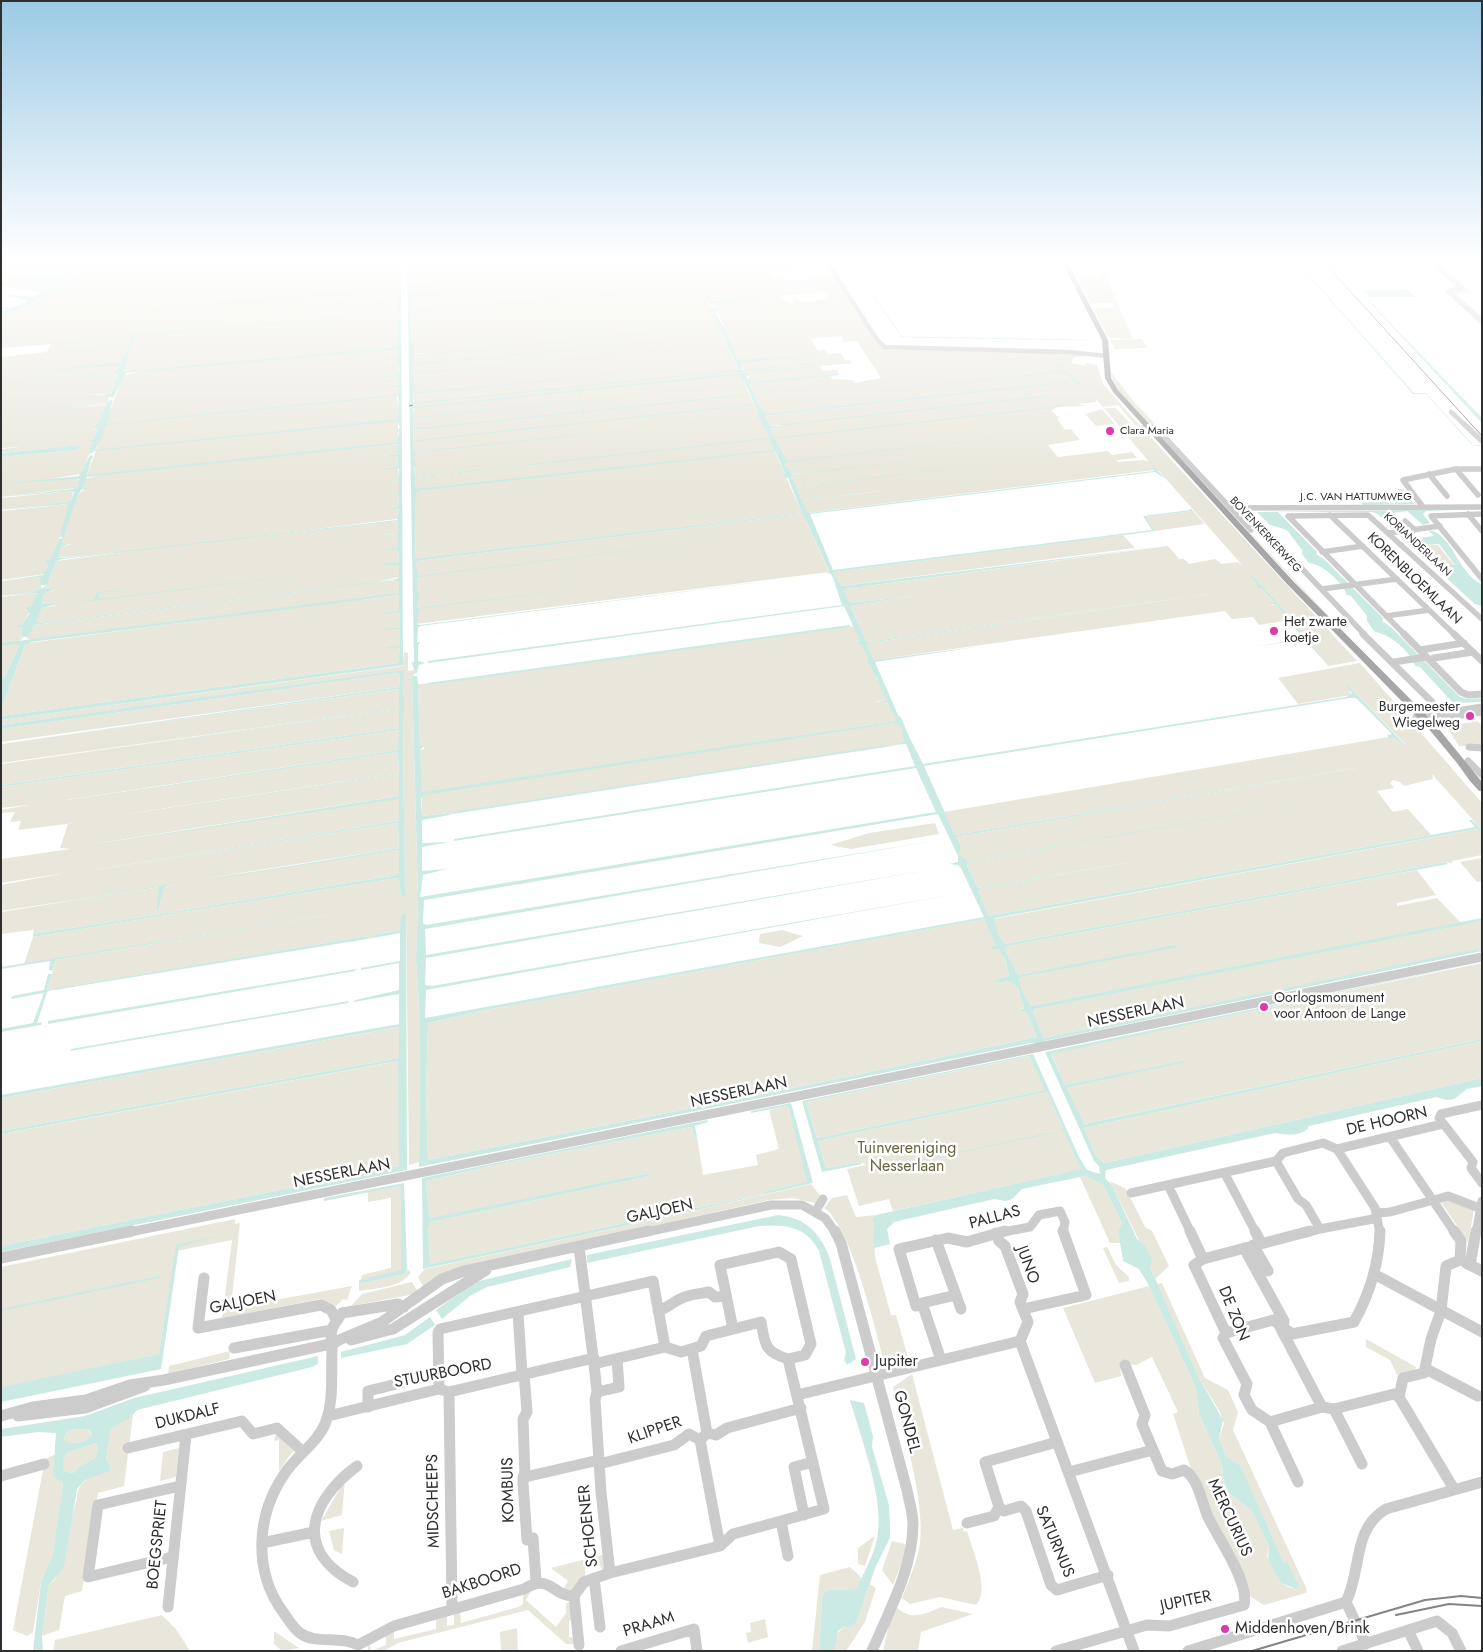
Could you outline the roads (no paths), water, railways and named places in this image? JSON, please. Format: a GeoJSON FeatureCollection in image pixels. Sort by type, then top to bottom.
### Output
{"type":"FeatureCollection","features":[{"type":"Feature","properties":{"kind":"main road","name":"BOVENKERKERWEG"},"geometry":{"type":"LineString","coordinates":[[1102,335],[1105,340],[1110,383],[1145,427],[1477,777],[1482,788]]}},
{"type":"Feature","properties":{"kind":"street"},"geometry":{"type":"LineString","coordinates":[[874,335],[885,347],[1068,352],[1107,356]]}},
{"type":"Feature","properties":{"kind":"street"},"geometry":{"type":"LineString","coordinates":[[1451,412],[1482,441]]}},
{"type":"Feature","properties":{"kind":"street","name":"BOVENKERKERWEG"},"geometry":{"type":"LineString","coordinates":[[1145,427],[1159,431],[1251,530]]}},
{"type":"Feature","properties":{"kind":"street"},"geometry":{"type":"LineString","coordinates":[[1456,469],[1478,495]]}},
{"type":"Feature","properties":{"kind":"street"},"geometry":{"type":"LineString","coordinates":[[1423,507],[1403,480],[1456,469],[1482,469]]}},
{"type":"Feature","properties":{"kind":"street"},"geometry":{"type":"LineString","coordinates":[[1429,474],[1447,496]]}},
{"type":"Feature","properties":{"kind":"street"},"geometry":{"type":"LineString","coordinates":[[1470,486],[1482,486]]}},
{"type":"Feature","properties":{"kind":"street","name":"J.C. VAN HATTUMWEG"},"geometry":{"type":"LineString","coordinates":[[1230,508],[1482,507]]}},
{"type":"Feature","properties":{"kind":"street"},"geometry":{"type":"LineString","coordinates":[[1482,514],[1432,514],[1482,579]]}},
{"type":"Feature","properties":{"kind":"street"},"geometry":{"type":"LineString","coordinates":[[1468,514],[1482,531]]}},
{"type":"Feature","properties":{"kind":"street","name":"KORENBLOEMLAAN"},"geometry":{"type":"LineString","coordinates":[[1330,515],[1482,661]]}},
{"type":"Feature","properties":{"kind":"street","name":"KORIANDERLAAN"},"geometry":{"type":"LineString","coordinates":[[1482,619],[1368,515],[1288,516],[1352,585],[1464,694],[1482,694]]}},
{"type":"Feature","properties":{"kind":"street"},"geometry":{"type":"LineString","coordinates":[[1405,521],[1415,530]]}},
{"type":"Feature","properties":{"kind":"street"},"geometry":{"type":"LineString","coordinates":[[1389,533],[1440,526]]}},
{"type":"Feature","properties":{"kind":"street"},"geometry":{"type":"LineString","coordinates":[[1267,532],[1356,627],[1394,662],[1432,702]]}},
{"type":"Feature","properties":{"kind":"street"},"geometry":{"type":"LineString","coordinates":[[1322,552],[1363,546]]}},
{"type":"Feature","properties":{"kind":"street"},"geometry":{"type":"LineString","coordinates":[[1322,589],[1397,579]]}},
{"type":"Feature","properties":{"kind":"street"},"geometry":{"type":"LineString","coordinates":[[1386,616],[1429,610]]}},
{"type":"Feature","properties":{"kind":"street"},"geometry":{"type":"LineString","coordinates":[[1394,662],[1464,643]]}},
{"type":"Feature","properties":{"kind":"street"},"geometry":{"type":"LineString","coordinates":[[1434,658],[1473,652]]}},
{"type":"Feature","properties":{"kind":"street"},"geometry":{"type":"LineString","coordinates":[[1420,719],[1479,710]]}},
{"type":"Feature","properties":{"kind":"street"},"geometry":{"type":"LineString","coordinates":[[1469,747],[1482,748]]}},
{"type":"Feature","properties":{"kind":"street","name":"BOVENKERKERWEG"},"geometry":{"type":"LineString","coordinates":[[1468,761],[1477,777]]}},
{"type":"Feature","properties":{"kind":"street","name":"NESSERLAAN"},"geometry":{"type":"LineString","coordinates":[[1,1258],[1482,958]]}},
{"type":"Feature","properties":{"kind":"street","name":"DE HOORN"},"geometry":{"type":"LineString","coordinates":[[1482,1105],[1441,1114],[1440,1118],[1472,1162],[1471,1168],[1482,1183]]}},
{"type":"Feature","properties":{"kind":"street","name":"DE HOORN"},"geometry":{"type":"LineString","coordinates":[[1337,1149],[1443,1124]]}},
{"type":"Feature","properties":{"kind":"street"},"geometry":{"type":"LineString","coordinates":[[1390,1137],[1461,1241],[1465,1262]]}},
{"type":"Feature","properties":{"kind":"street"},"geometry":{"type":"LineString","coordinates":[[1131,1193],[1169,1187],[1225,1174],[1276,1161],[1283,1153],[1324,1144],[1337,1149],[1378,1213],[1381,1226],[1374,1274],[1364,1308],[1354,1322],[1292,1334],[1273,1320],[1226,1333]]}},
{"type":"Feature","properties":{"kind":"street"},"geometry":{"type":"LineString","coordinates":[[1276,1161],[1298,1199],[1306,1205],[1320,1229]]}},
{"type":"Feature","properties":{"kind":"street"},"geometry":{"type":"LineString","coordinates":[[1225,1174],[1245,1213],[1253,1246],[1284,1321],[1280,1326]]}},
{"type":"Feature","properties":{"kind":"street"},"geometry":{"type":"LineString","coordinates":[[1169,1187],[1203,1259],[1320,1229],[1373,1219],[1378,1213],[1390,1212],[1433,1198],[1448,1196],[1481,1206],[1465,1262]]}},
{"type":"Feature","properties":{"kind":"street"},"geometry":{"type":"LineString","coordinates":[[816,1212],[823,1199]]}},
{"type":"Feature","properties":{"kind":"street","name":"GALJOEN"},"geometry":{"type":"LineString","coordinates":[[332,1343],[362,1332],[404,1306],[442,1279],[464,1271],[580,1251],[771,1206],[802,1205],[816,1212]]}},
{"type":"Feature","properties":{"kind":"street","name":"PALLAS"},"geometry":{"type":"LineString","coordinates":[[922,1303],[916,1306],[899,1249],[948,1238],[967,1242],[996,1233],[1030,1227],[1039,1215],[1060,1210],[1065,1222],[1062,1230],[1086,1295],[1023,1310]]}},
{"type":"Feature","properties":{"kind":"street","name":"GONDEL"},"geometry":{"type":"LineString","coordinates":[[816,1212],[833,1228],[841,1243],[907,1490],[913,1523],[907,1565],[873,1649]]}},
{"type":"Feature","properties":{"kind":"street","name":"JUNO"},"geometry":{"type":"LineString","coordinates":[[996,1233],[999,1241],[1005,1246],[1023,1294],[1020,1302],[1023,1310]]}},
{"type":"Feature","properties":{"kind":"street"},"geometry":{"type":"LineString","coordinates":[[936,1240],[962,1309]]}},
{"type":"Feature","properties":{"kind":"street"},"geometry":{"type":"LineString","coordinates":[[1253,1246],[1268,1271]]}},
{"type":"Feature","properties":{"kind":"street","name":"SCHOENER"},"geometry":{"type":"LineString","coordinates":[[580,1251],[594,1361],[596,1392],[594,1400],[610,1574],[720,1546],[733,1534],[824,1509],[788,1359]]}},
{"type":"Feature","properties":{"kind":"street"},"geometry":{"type":"LineString","coordinates":[[594,1361],[617,1359],[664,1347],[681,1352],[701,1346],[706,1336],[761,1322],[768,1351],[772,1355],[788,1359],[805,1355],[811,1344],[791,1259],[779,1252],[720,1264],[733,1329]]}},
{"type":"Feature","properties":{"kind":"street","name":"DE ZON"},"geometry":{"type":"LineString","coordinates":[[1203,1259],[1194,1265],[1226,1333],[1223,1338],[1247,1384],[1244,1394],[1252,1410],[1270,1422]]}},
{"type":"Feature","properties":{"kind":"street"},"geometry":{"type":"LineString","coordinates":[[1399,1397],[1404,1378],[1424,1373],[1426,1369],[1431,1339],[1441,1311],[1446,1266],[1465,1262],[1482,1271]]}},
{"type":"Feature","properties":{"kind":"street","name":"GALJOEN"},"geometry":{"type":"LineString","coordinates":[[1,1417],[85,1408],[164,1380],[391,1330],[408,1322],[472,1276],[497,1265]]}},
{"type":"Feature","properties":{"kind":"street"},"geometry":{"type":"LineString","coordinates":[[1374,1274],[1482,1332]]}},
{"type":"Feature","properties":{"kind":"street","name":"GALJOEN"},"geometry":{"type":"LineString","coordinates":[[204,1278],[198,1328],[321,1304],[332,1310],[334,1324]]}},
{"type":"Feature","properties":{"kind":"street"},"geometry":{"type":"LineString","coordinates":[[518,1313],[653,1281],[664,1347]]}},
{"type":"Feature","properties":{"kind":"street"},"geometry":{"type":"LineString","coordinates":[[658,1311],[669,1308],[674,1301],[693,1293],[709,1292],[715,1297],[726,1296]]}},
{"type":"Feature","properties":{"kind":"street"},"geometry":{"type":"LineString","coordinates":[[941,1360],[922,1303],[956,1295]]}},
{"type":"Feature","properties":{"kind":"street"},"geometry":{"type":"LineString","coordinates":[[359,1648],[352,1640],[315,1639],[300,1632],[275,1603],[265,1580],[261,1558],[262,1543],[271,1495],[302,1451],[322,1430],[328,1416],[334,1324],[342,1314],[398,1304],[404,1306]]}},
{"type":"Feature","properties":{"kind":"street"},"geometry":{"type":"LineString","coordinates":[[1023,1310],[1028,1322],[1020,1341],[1108,1575],[1134,1651]]}},
{"type":"Feature","properties":{"kind":"street","name":"KOMBUIS"},"geometry":{"type":"LineString","coordinates":[[518,1313],[528,1412],[522,1419],[525,1477],[523,1477],[523,1482],[527,1540],[533,1538],[536,1581]]}},
{"type":"Feature","properties":{"kind":"street","name":"MIDSCHEEPS"},"geometry":{"type":"LineString","coordinates":[[452,1609],[444,1390],[438,1333],[440,1329],[518,1313]]}},
{"type":"Feature","properties":{"kind":"street"},"geometry":{"type":"LineString","coordinates":[[234,1348],[334,1324]]}},
{"type":"Feature","properties":{"kind":"street"},"geometry":{"type":"LineString","coordinates":[[1280,1326],[1322,1407]]}},
{"type":"Feature","properties":{"kind":"street"},"geometry":{"type":"LineString","coordinates":[[797,1395],[1020,1341]]}},
{"type":"Feature","properties":{"kind":"street"},"geometry":{"type":"LineString","coordinates":[[692,1349],[720,1546]]}},
{"type":"Feature","properties":{"kind":"street"},"geometry":{"type":"LineString","coordinates":[[596,1392],[619,1387],[617,1359]]}},
{"type":"Feature","properties":{"kind":"street","name":"STUURBOORD"},"geometry":{"type":"LineString","coordinates":[[401,1383],[368,1391],[369,1407],[444,1390],[594,1361]]}},
{"type":"Feature","properties":{"kind":"street","name":"MERCURIUS"},"geometry":{"type":"LineString","coordinates":[[1125,1366],[1145,1415],[1142,1424],[1162,1471],[1172,1474],[1184,1470],[1192,1475],[1205,1509],[1228,1554],[1246,1598]]}},
{"type":"Feature","properties":{"kind":"street"},"geometry":{"type":"LineString","coordinates":[[1426,1369],[1481,1398]]}},
{"type":"Feature","properties":{"kind":"street"},"geometry":{"type":"LineString","coordinates":[[1298,1482],[1270,1422],[1322,1407],[1334,1409],[1394,1394],[1399,1397],[1454,1489]]}},
{"type":"Feature","properties":{"kind":"street"},"geometry":{"type":"LineString","coordinates":[[328,1416],[369,1407]]}},
{"type":"Feature","properties":{"kind":"street","name":"KLIPPER"},"geometry":{"type":"LineString","coordinates":[[599,1462],[674,1445],[689,1434],[716,1435],[728,1428],[801,1408]]}},
{"type":"Feature","properties":{"kind":"street"},"geometry":{"type":"LineString","coordinates":[[1334,1409],[1362,1464]]}},
{"type":"Feature","properties":{"kind":"street","name":"DUKDALF"},"geometry":{"type":"LineString","coordinates":[[128,1448],[186,1435],[195,1430],[242,1421],[253,1434],[277,1428],[302,1451]]}},
{"type":"Feature","properties":{"kind":"street","name":"BOEGSPRIET"},"geometry":{"type":"LineString","coordinates":[[168,1607],[186,1435]]}},
{"type":"Feature","properties":{"kind":"street"},"geometry":{"type":"LineString","coordinates":[[967,1523],[994,1516],[999,1507],[985,1462],[1057,1442]]}},
{"type":"Feature","properties":{"kind":"street"},"geometry":{"type":"LineString","coordinates":[[1069,1472],[1153,1450]]}},
{"type":"Feature","properties":{"kind":"street"},"geometry":{"type":"LineString","coordinates":[[525,1477],[599,1462]]}},
{"type":"Feature","properties":{"kind":"street"},"geometry":{"type":"LineString","coordinates":[[804,1515],[794,1467],[813,1462]]}},
{"type":"Feature","properties":{"kind":"street"},"geometry":{"type":"LineString","coordinates":[[1,1476],[44,1464]]}},
{"type":"Feature","properties":{"kind":"street"},"geometry":{"type":"LineString","coordinates":[[353,1582],[327,1568],[319,1553],[314,1532],[317,1514],[330,1487],[346,1472],[357,1466]]}},
{"type":"Feature","properties":{"kind":"street"},"geometry":{"type":"LineString","coordinates":[[1461,1651],[1452,1633],[1437,1621],[1355,1648],[1346,1602],[1353,1582],[1365,1527],[1372,1516],[1386,1509],[1482,1482]]}},
{"type":"Feature","properties":{"kind":"street","name":"BOEGSPRIET"},"geometry":{"type":"LineString","coordinates":[[172,1557],[88,1577],[98,1505],[180,1486]]}},
{"type":"Feature","properties":{"kind":"street","name":"SATURNUS"},"geometry":{"type":"LineString","coordinates":[[999,1507],[1004,1511],[1021,1506],[1026,1511],[1051,1585],[1057,1590],[1108,1575]]}},
{"type":"Feature","properties":{"kind":"street"},"geometry":{"type":"LineString","coordinates":[[781,1521],[788,1556]]}},
{"type":"Feature","properties":{"kind":"street"},"geometry":{"type":"LineString","coordinates":[[262,1543],[314,1532]]}},
{"type":"Feature","properties":{"kind":"street"},"geometry":{"type":"LineString","coordinates":[[579,1645],[574,1596],[584,1582],[610,1574]]}},
{"type":"Feature","properties":{"kind":"street"},"geometry":{"type":"LineString","coordinates":[[594,1578],[600,1628]]}},
{"type":"Feature","properties":{"kind":"street","name":"BAKBOORD"},"geometry":{"type":"LineString","coordinates":[[359,1648],[368,1638],[384,1634],[394,1626],[524,1589],[536,1581],[544,1581],[566,1596],[574,1596]]}},
{"type":"Feature","properties":{"kind":"street","name":"JUPITER"},"geometry":{"type":"LineString","coordinates":[[1056,1651],[1147,1625],[1169,1626],[1244,1605],[1246,1598]]}},
{"type":"Feature","properties":{"kind":"street"},"geometry":{"type":"LineString","coordinates":[[1188,1651],[1346,1602]]}},
{"type":"Feature","properties":{"kind":"street","name":"PRAAM"},"geometry":{"type":"LineString","coordinates":[[621,1651],[694,1629],[697,1651]]}},
{"type":"Feature","properties":{"kind":"street"},"geometry":{"type":"LineString","coordinates":[[1408,1630],[1418,1651]]}},
{"type":"Feature","properties":{"kind":"waterway"},"geometry":{"type":"LineString","coordinates":[[901,335],[902,337],[1089,340]]}},
{"type":"Feature","properties":{"kind":"waterway"},"geometry":{"type":"LineString","coordinates":[[579,391],[580,397]]}},
{"type":"Feature","properties":{"kind":"waterway"},"geometry":{"type":"LineString","coordinates":[[583,412],[744,395]]}},
{"type":"Feature","properties":{"kind":"waterway"},"geometry":{"type":"LineString","coordinates":[[781,425],[1048,396]]}},
{"type":"Feature","properties":{"kind":"waterway"},"geometry":{"type":"LineString","coordinates":[[413,441],[751,405]]}},
{"type":"Feature","properties":{"kind":"waterway"},"geometry":{"type":"LineString","coordinates":[[779,438],[1064,406]]}},
{"type":"Feature","properties":{"kind":"waterway"},"geometry":{"type":"LineString","coordinates":[[582,407],[583,412]]}},
{"type":"Feature","properties":{"kind":"waterway"},"geometry":{"type":"LineString","coordinates":[[414,429],[583,412]]}},
{"type":"Feature","properties":{"kind":"waterway"},"geometry":{"type":"LineString","coordinates":[[583,412],[584,417]]}},
{"type":"Feature","properties":{"kind":"waterway"},"geometry":{"type":"LineString","coordinates":[[872,1162],[880,1161],[884,1168],[1051,1133]]}},
{"type":"Feature","properties":{"kind":"waterway"},"geometry":{"type":"LineString","coordinates":[[1,1310],[159,1277]]}},
{"type":"Feature","properties":{"kind":"tram line"},"geometry":{"type":"LineString","coordinates":[[1390,335],[1482,436]]}},
{"type":"Feature","properties":{"kind":"tram line"},"geometry":{"type":"LineString","coordinates":[[1252,1651],[1425,1600],[1461,1596],[1482,1598]]}},
{"type":"Feature","properties":{"kind":"tram line"},"geometry":{"type":"LineString","coordinates":[[1396,1615],[1449,1604],[1482,1606]]}},
{"type":"Feature","properties":{"kind":"place","name":"Clara Maria"},"geometry":{"type":"Point","coordinates":[1110,431]}},
{"type":"Feature","properties":{"kind":"place","name":"Het zwarte koetje"},"geometry":{"type":"Point","coordinates":[1274,631]}},
{"type":"Feature","properties":{"kind":"place","name":"Burgemeester Wiegelweg"},"geometry":{"type":"Point","coordinates":[1470,716]}},
{"type":"Feature","properties":{"kind":"place","name":"Oorlogsmonument voor Antoon de Lange"},"geometry":{"type":"Point","coordinates":[1264,1007]}},
{"type":"Feature","properties":{"kind":"place","name":"Jupiter"},"geometry":{"type":"Point","coordinates":[865,1362]}},
{"type":"Feature","properties":{"kind":"place","name":"Middenhoven/Brink"},"geometry":{"type":"Point","coordinates":[1225,1629]}},
{"type":"Feature","properties":{"kind":"park label","name":"Tuinvereniging Nesserlaan"},"geometry":{"type":"Point","coordinates":[907,1158]}}]}
